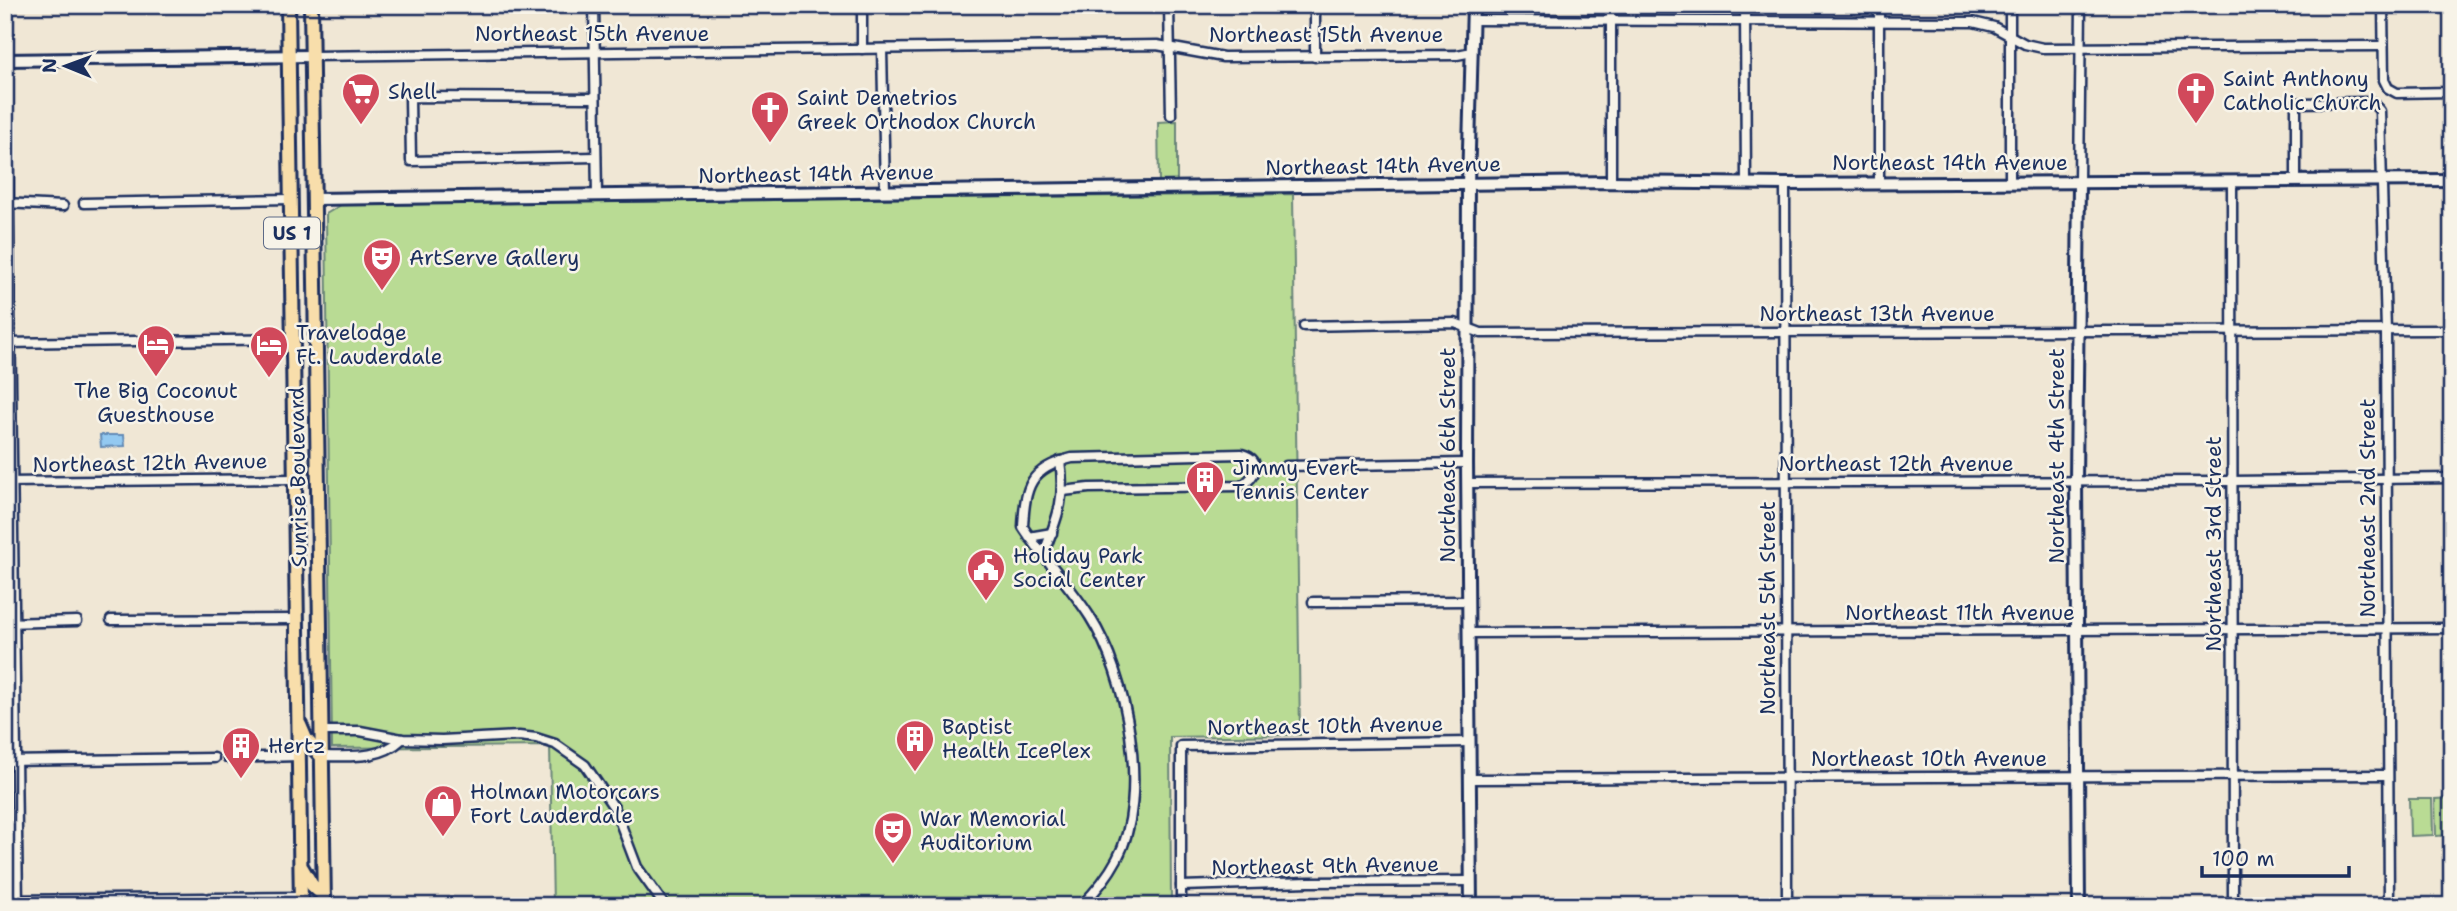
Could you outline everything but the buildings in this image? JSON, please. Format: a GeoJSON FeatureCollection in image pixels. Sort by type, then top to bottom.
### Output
{"type":"FeatureCollection","features":[{"type":"Feature","properties":{"kind":"main road","name":"Sunrise Boulevard"},"geometry":{"type":"LineString","coordinates":[[288,5],[301,902]]}},
{"type":"Feature","properties":{"kind":"main road","name":"Sunrise Boulevard"},"geometry":{"type":"LineString","coordinates":[[311,5],[324,901]]}},
{"type":"Feature","properties":{"kind":"main road"},"geometry":{"type":"LineString","coordinates":[[295,479],[309,493],[318,514]]}},
{"type":"Feature","properties":{"kind":"main road"},"geometry":{"type":"LineString","coordinates":[[298,721],[306,738],[321,756]]}},
{"type":"Feature","properties":{"kind":"main road"},"geometry":{"type":"LineString","coordinates":[[300,864],[324,901]]}},
{"type":"Feature","properties":{"kind":"street"},"geometry":{"type":"LineString","coordinates":[[6,5],[10,623],[17,761],[18,903]]}},
{"type":"Feature","properties":{"kind":"street"},"geometry":{"type":"LineString","coordinates":[[594,5],[597,197]]}},
{"type":"Feature","properties":{"kind":"street"},"geometry":{"type":"LineString","coordinates":[[862,5],[862,49]]}},
{"type":"Feature","properties":{"kind":"street"},"geometry":{"type":"LineString","coordinates":[[1169,5],[1171,115]]}},
{"type":"Feature","properties":{"kind":"street"},"geometry":{"type":"LineString","coordinates":[[1315,5],[1315,57]]}},
{"type":"Feature","properties":{"kind":"street","name":"Northeast 6th Street"},"geometry":{"type":"LineString","coordinates":[[1471,906],[1467,463],[1468,184],[1473,5]]}},
{"type":"Feature","properties":{"kind":"street"},"geometry":{"type":"LineString","coordinates":[[1611,5],[1611,182]]}},
{"type":"Feature","properties":{"kind":"street"},"geometry":{"type":"LineString","coordinates":[[1745,5],[1746,184]]}},
{"type":"Feature","properties":{"kind":"street"},"geometry":{"type":"LineString","coordinates":[[1879,5],[1879,183]]}},
{"type":"Feature","properties":{"kind":"street"},"geometry":{"type":"LineString","coordinates":[[2010,5],[2010,182]]}},
{"type":"Feature","properties":{"kind":"street","name":"Northeast 4th Street"},"geometry":{"type":"LineString","coordinates":[[2079,906],[2076,331],[2081,5]]}},
{"type":"Feature","properties":{"kind":"street"},"geometry":{"type":"LineString","coordinates":[[2383,5],[2384,80],[2388,89],[2397,93],[2452,92]]}},
{"type":"Feature","properties":{"kind":"street","name":"Northeast 15th Avenue"},"geometry":{"type":"LineString","coordinates":[[1473,20],[1973,22],[1994,26],[2025,44],[2043,48],[2383,46]]}},
{"type":"Feature","properties":{"kind":"street","name":"Northeast 15th Avenue"},"geometry":{"type":"LineString","coordinates":[[6,60],[1157,45],[1223,57],[1457,55],[1472,52]]}},
{"type":"Feature","properties":{"kind":"street"},"geometry":{"type":"LineString","coordinates":[[882,49],[885,192]]}},
{"type":"Feature","properties":{"kind":"street"},"geometry":{"type":"LineString","coordinates":[[595,99],[410,97],[411,161],[596,157]]}},
{"type":"Feature","properties":{"kind":"street","name":"Northeast 2nd Street"},"geometry":{"type":"LineString","coordinates":[[2296,181],[2296,103],[2372,102],[2381,111],[2386,331],[2389,906]]}},
{"type":"Feature","properties":{"kind":"street","name":"Northeast 14th Avenue"},"geometry":{"type":"LineString","coordinates":[[314,199],[1611,182],[1785,184],[2452,180]]}},
{"type":"Feature","properties":{"kind":"street","name":"Northeast 3rd Street"},"geometry":{"type":"LineString","coordinates":[[2232,182],[2233,906]]}},
{"type":"Feature","properties":{"kind":"street","name":"Northeast 5th Street"},"geometry":{"type":"LineString","coordinates":[[1785,184],[1787,906]]}},
{"type":"Feature","properties":{"kind":"street"},"geometry":{"type":"LineString","coordinates":[[84,203],[292,199]]}},
{"type":"Feature","properties":{"kind":"street"},"geometry":{"type":"LineString","coordinates":[[7,203],[63,206]]}},
{"type":"Feature","properties":{"kind":"street","name":"Northeast 13th Avenue"},"geometry":{"type":"LineString","coordinates":[[1304,326],[1455,323],[1481,333],[2452,330]]}},
{"type":"Feature","properties":{"kind":"street"},"geometry":{"type":"LineString","coordinates":[[8,343],[293,339]]}},
{"type":"Feature","properties":{"kind":"street"},"geometry":{"type":"LineString","coordinates":[[1063,491],[1089,488],[1241,486],[1251,481],[1255,471],[1254,462],[1249,456],[1242,454],[1072,458],[1046,466],[1031,481],[1024,505],[1023,527],[1092,619],[1114,669],[1122,695],[1131,746],[1133,783],[1129,820],[1118,857],[1082,906]]}},
{"type":"Feature","properties":{"kind":"street"},"geometry":{"type":"LineString","coordinates":[[1043,555],[1063,491],[1060,461]]}},
{"type":"Feature","properties":{"kind":"street"},"geometry":{"type":"LineString","coordinates":[[1286,466],[1467,463]]}},
{"type":"Feature","properties":{"kind":"street","name":"Northeast 12th Avenue"},"geometry":{"type":"LineString","coordinates":[[1467,483],[2452,478]]}},
{"type":"Feature","properties":{"kind":"street","name":"Northeast 12th Avenue"},"geometry":{"type":"LineString","coordinates":[[9,482],[295,479]]}},
{"type":"Feature","properties":{"kind":"street"},"geometry":{"type":"LineString","coordinates":[[1029,537],[1052,533]]}},
{"type":"Feature","properties":{"kind":"street"},"geometry":{"type":"LineString","coordinates":[[1314,602],[1468,601]]}},
{"type":"Feature","properties":{"kind":"street"},"geometry":{"type":"LineString","coordinates":[[111,620],[297,619]]}},
{"type":"Feature","properties":{"kind":"street"},"geometry":{"type":"LineString","coordinates":[[10,623],[77,621]]}},
{"type":"Feature","properties":{"kind":"street","name":"Northeast 11th Avenue"},"geometry":{"type":"LineString","coordinates":[[1468,633],[2452,628]]}},
{"type":"Feature","properties":{"kind":"street"},"geometry":{"type":"LineString","coordinates":[[321,731],[360,731],[402,739],[519,736],[555,744],[585,765],[615,809],[637,867],[665,906]]}},
{"type":"Feature","properties":{"kind":"street"},"geometry":{"type":"LineString","coordinates":[[321,756],[370,755],[394,747],[402,739]]}},
{"type":"Feature","properties":{"kind":"street","name":"Northeast 10th Avenue"},"geometry":{"type":"LineString","coordinates":[[1181,887],[1181,747],[1470,741]]}},
{"type":"Feature","properties":{"kind":"street"},"geometry":{"type":"LineString","coordinates":[[228,758],[299,757]]}},
{"type":"Feature","properties":{"kind":"street"},"geometry":{"type":"LineString","coordinates":[[5,761],[214,758]]}},
{"type":"Feature","properties":{"kind":"street","name":"Northeast 10th Avenue"},"geometry":{"type":"LineString","coordinates":[[1470,779],[2387,775]]}},
{"type":"Feature","properties":{"kind":"street","name":"Northeast 9th Avenue"},"geometry":{"type":"LineString","coordinates":[[1181,887],[1309,882],[1471,881]]}},
{"type":"Feature","properties":{"kind":"street"},"geometry":{"type":"LineString","coordinates":[[1181,887],[1181,906]]}},
{"type":"Feature","properties":{"kind":"street"},"geometry":{"type":"LineString","coordinates":[[5,900],[18,903],[207,898],[301,902]]}},
{"type":"Feature","properties":{"kind":"green space"},"geometry":{"type":"Polygon","coordinates":[[[1177,121],[1177,183],[1159,183],[1158,122],[1177,121]]]}},
{"type":"Feature","properties":{"kind":"green space"},"geometry":{"type":"Polygon","coordinates":[[[1293,194],[1300,735],[1170,737],[1171,906],[553,906],[550,746],[332,748],[326,214],[341,205],[1293,194]]]}},
{"type":"Feature","properties":{"kind":"green space"},"geometry":{"type":"Polygon","coordinates":[[[2452,798],[2452,835],[2436,836],[2435,799],[2452,798]]]}},
{"type":"Feature","properties":{"kind":"green space"},"geometry":{"type":"Polygon","coordinates":[[[2409,799],[2432,799],[2433,835],[2410,836],[2409,799]]]}},
{"type":"Feature","properties":{"kind":"water"},"geometry":{"type":"Polygon","coordinates":[[[100,435],[124,435],[125,446],[101,447],[100,435]]]}},
{"type":"Feature","properties":{"kind":"place","name":"Saint Anthony Catholic Church"},"geometry":{"type":"Point","coordinates":[2196,125]}},
{"type":"Feature","properties":{"kind":"place","name":"Shell"},"geometry":{"type":"Point","coordinates":[361,126]}},
{"type":"Feature","properties":{"kind":"place","name":"Saint Demetrios Greek Orthodox Church"},"geometry":{"type":"Point","coordinates":[770,144]}},
{"type":"Feature","properties":{"kind":"place","name":"ArtServe Gallery"},"geometry":{"type":"Point","coordinates":[382,292]}},
{"type":"Feature","properties":{"kind":"place","name":"The Big Coconut Guesthouse"},"geometry":{"type":"Point","coordinates":[156,378]}},
{"type":"Feature","properties":{"kind":"place","name":"Travelodge Ft. Lauderdale"},"geometry":{"type":"Point","coordinates":[269,379]}},
{"type":"Feature","properties":{"kind":"place","name":"Jimmy Evert Tennis Center"},"geometry":{"type":"Point","coordinates":[1205,514]}},
{"type":"Feature","properties":{"kind":"place","name":"Holiday Park Social Center"},"geometry":{"type":"Point","coordinates":[986,602]}},
{"type":"Feature","properties":{"kind":"place","name":"Baptist Health IcePlex"},"geometry":{"type":"Point","coordinates":[915,773]}},
{"type":"Feature","properties":{"kind":"place","name":"Hertz"},"geometry":{"type":"Point","coordinates":[241,780]}},
{"type":"Feature","properties":{"kind":"place","name":"Holman Motorcars Fort Lauderdale"},"geometry":{"type":"Point","coordinates":[443,838]}},
{"type":"Feature","properties":{"kind":"place","name":"War Memorial Auditorium"},"geometry":{"type":"Point","coordinates":[893,865]}}]}
